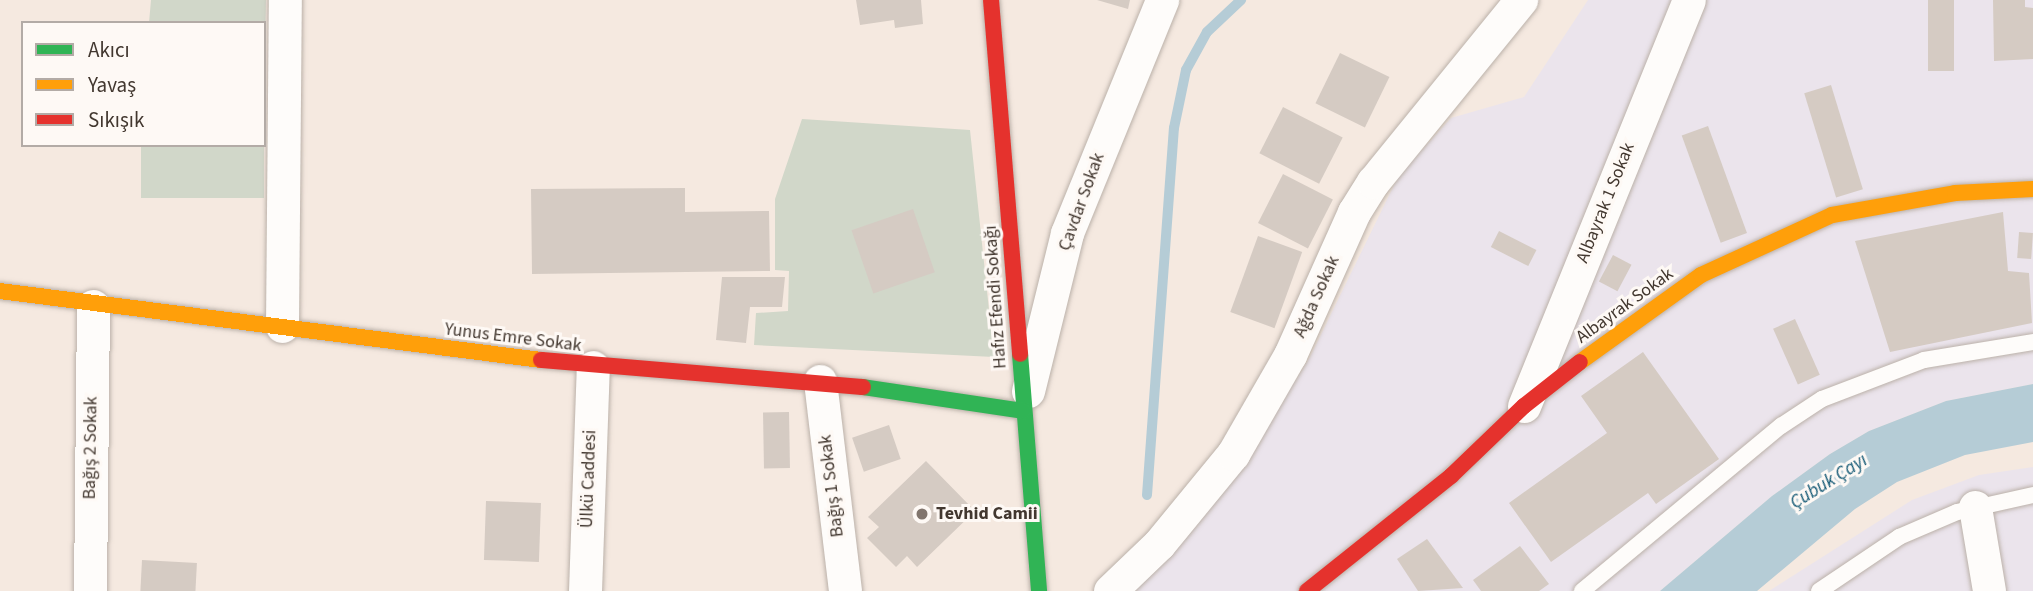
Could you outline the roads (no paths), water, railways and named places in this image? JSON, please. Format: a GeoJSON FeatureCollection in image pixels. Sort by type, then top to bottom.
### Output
{"type":"FeatureCollection","features":[{"type":"Feature","properties":{"kind":"street"},"geometry":{"type":"LineString","coordinates":[[282,326],[285,0]]}},
{"type":"Feature","properties":{"kind":"street","name":"Hafız Efendi Sokağı"},"geometry":{"type":"LineString","coordinates":[[991,0],[1039,591]]}},
{"type":"Feature","properties":{"kind":"street","name":"Çavdar Sokak"},"geometry":{"type":"LineString","coordinates":[[1023,411],[1067,233],[1161,0]]}},
{"type":"Feature","properties":{"kind":"street","name":"Ağda Sokak"},"geometry":{"type":"LineString","coordinates":[[1110,591],[1159,544],[1233,454],[1290,355],[1354,212],[1373,181],[1521,0]]}},
{"type":"Feature","properties":{"kind":"street","name":"Albayrak 1 Sokak"},"geometry":{"type":"LineString","coordinates":[[1524,406],[1689,0]]}},
{"type":"Feature","properties":{"kind":"street","name":"Albayrak Sokak"},"geometry":{"type":"LineString","coordinates":[[1307,591],[1451,476],[1524,406],[1609,339],[1701,275],[1832,215],[1943,195],[2033,190]]}},
{"type":"Feature","properties":{"kind":"street","name":"Yunus Emre Sokak"},"geometry":{"type":"LineString","coordinates":[[0,291],[93,306],[282,326],[593,367],[820,381],[1023,411]]}},
{"type":"Feature","properties":{"kind":"street","name":"Bağış 2 Sokak"},"geometry":{"type":"LineString","coordinates":[[90,591],[93,306]]}},
{"type":"Feature","properties":{"kind":"street","name":"Ülkü Caddesi"},"geometry":{"type":"LineString","coordinates":[[585,591],[593,367]]}},
{"type":"Feature","properties":{"kind":"street","name":"Bağış 1 Sokak"},"geometry":{"type":"LineString","coordinates":[[820,381],[845,591]]}},
{"type":"Feature","properties":{"kind":"street"},"geometry":{"type":"LineString","coordinates":[[1976,507],[1989,591]]}},
{"type":"Feature","properties":{"kind":"lane"},"geometry":{"type":"LineString","coordinates":[[1582,591],[1781,426],[1822,398],[1924,360],[2033,342]]}},
{"type":"Feature","properties":{"kind":"lane"},"geometry":{"type":"LineString","coordinates":[[1819,591],[1899,537],[1976,507],[2033,495]]}},
{"type":"Feature","properties":{"kind":"water","name":"Çubuk Çayı"},"geometry":{"type":"Polygon","coordinates":[[[2033,384],[2033,442],[1965,455],[1897,482],[1855,509],[1757,591],[1660,591],[1772,496],[1830,454],[1869,431],[1946,401],[2033,384]]]}},
{"type":"Feature","properties":{"kind":"waterway"},"geometry":{"type":"LineString","coordinates":[[1147,495],[1174,128],[1186,70],[1207,32],[1241,0]]}},
{"type":"Feature","properties":{"kind":"place","name":"Tevhid Camii"},"geometry":{"type":"Point","coordinates":[922,514]}}]}
